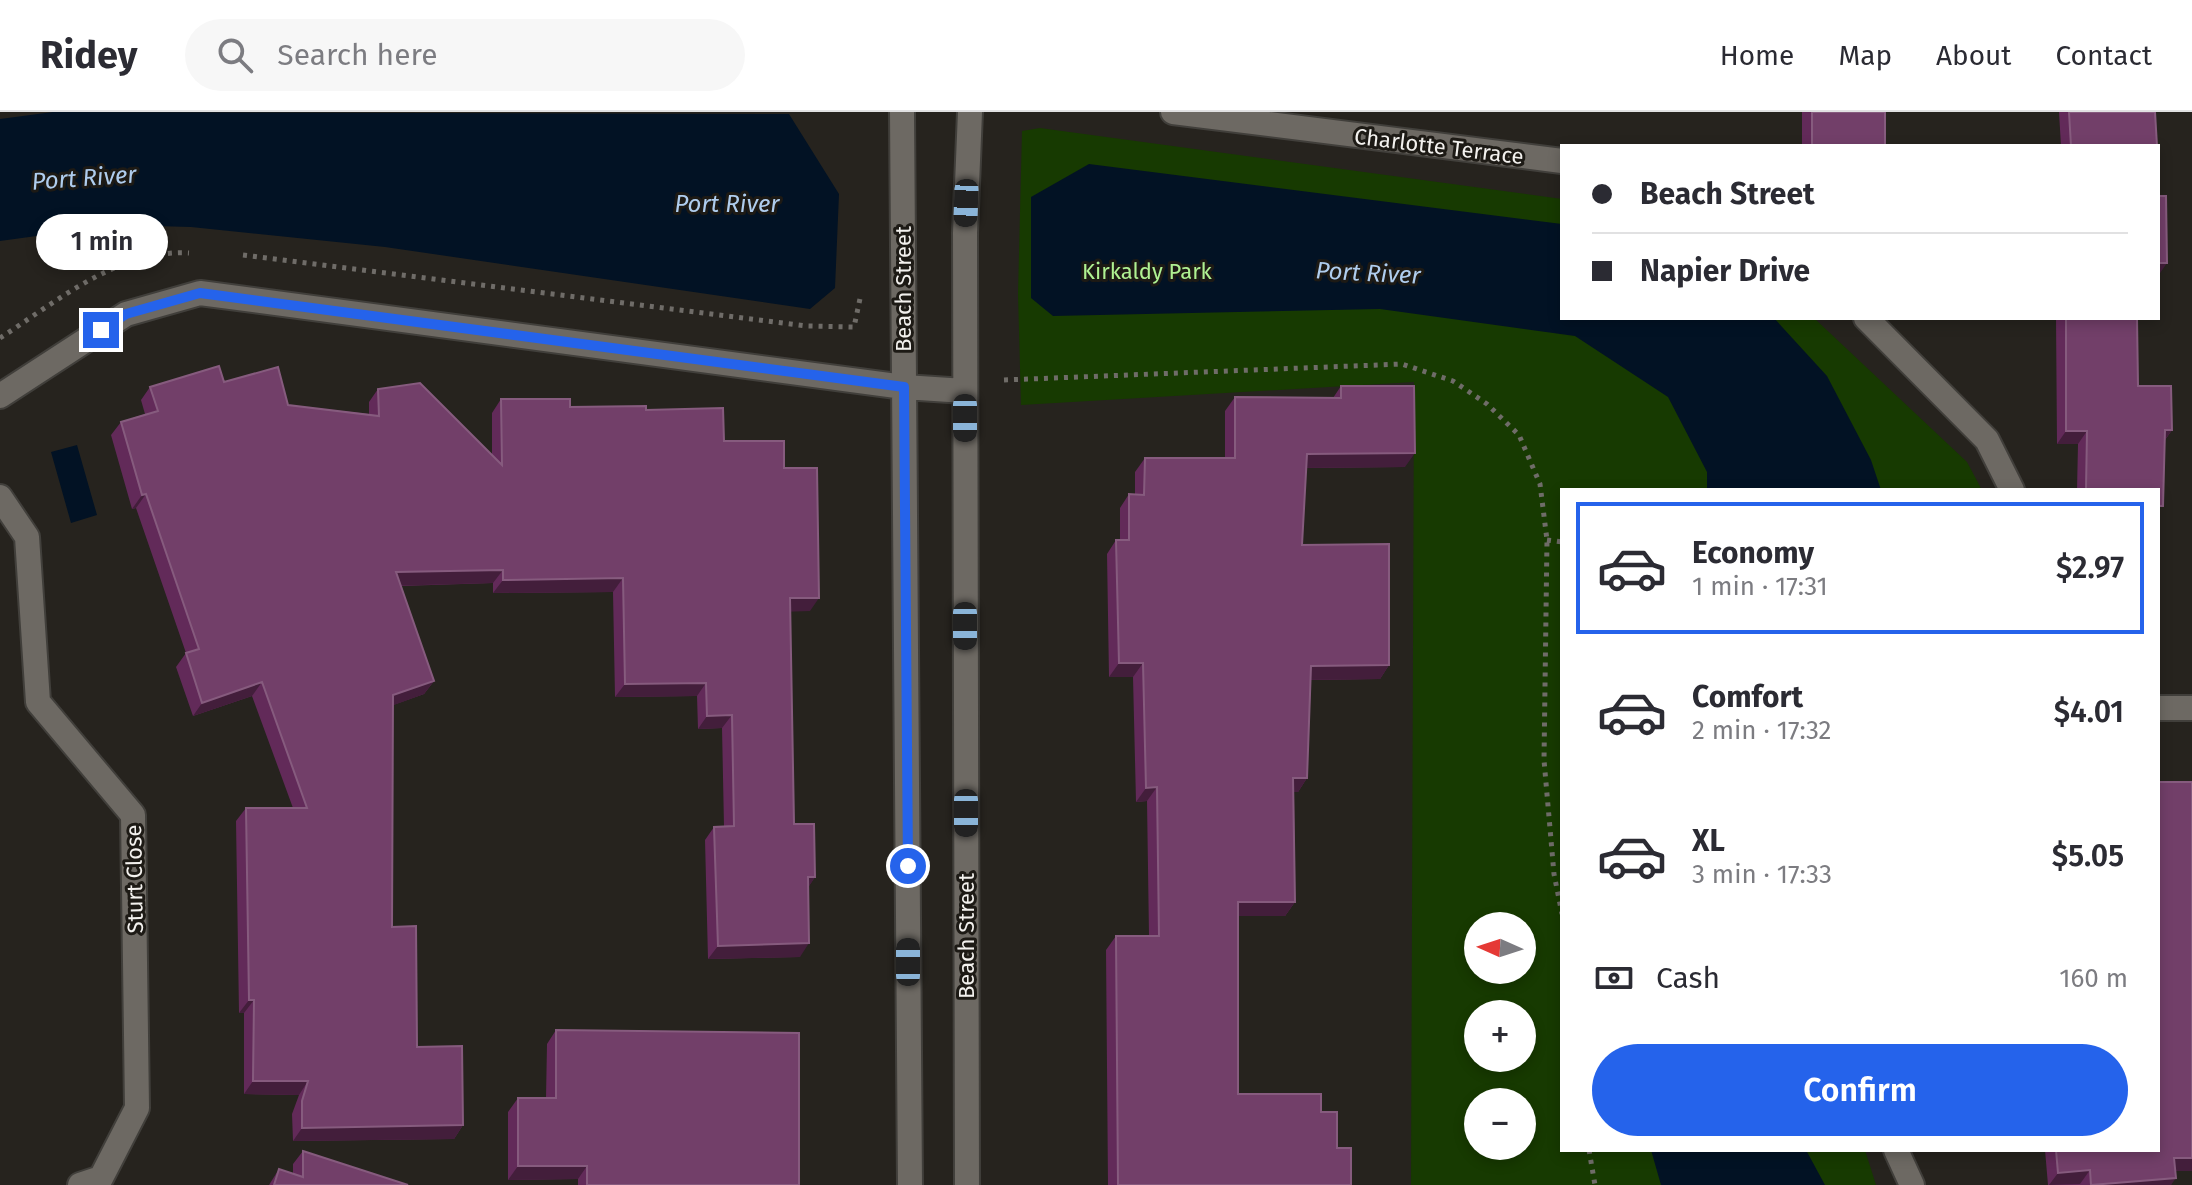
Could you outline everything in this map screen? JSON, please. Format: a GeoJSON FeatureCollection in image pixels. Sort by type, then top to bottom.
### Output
{"type":"FeatureCollection","features":[{"type":"Feature","properties":{"kind":"street","name":"Beach Street"},"geometry":{"type":"LineString","coordinates":[[902,112],[910,1185]]}},
{"type":"Feature","properties":{"kind":"street","name":"Beach Street"},"geometry":{"type":"LineString","coordinates":[[967,1185],[965,233],[970,112]]}},
{"type":"Feature","properties":{"kind":"street","name":"Charlotte Terrace"},"geometry":{"type":"LineString","coordinates":[[1173,112],[1560,161]]}},
{"type":"Feature","properties":{"kind":"street"},"geometry":{"type":"LineString","coordinates":[[0,396],[126,314],[200,293],[904,387],[965,391]]}},
{"type":"Feature","properties":{"kind":"street"},"geometry":{"type":"LineString","coordinates":[[1868,320],[1987,440],[2011,488]]}},
{"type":"Feature","properties":{"kind":"street","name":"Sturt Close"},"geometry":{"type":"LineString","coordinates":[[0,497],[27,537],[38,702],[133,815],[137,1108],[101,1178],[80,1185]]}},
{"type":"Feature","properties":{"kind":"street"},"geometry":{"type":"LineString","coordinates":[[2160,708],[2192,708]]}},
{"type":"Feature","properties":{"kind":"street"},"geometry":{"type":"LineString","coordinates":[[1897,1152],[1912,1185]]}},
{"type":"Feature","properties":{"kind":"path"},"geometry":{"type":"LineString","coordinates":[[1019,379],[1402,364],[1453,381],[1487,404],[1519,435],[1540,484],[1547,540],[1544,760],[1554,874],[1560,904]]}},
{"type":"Feature","properties":{"kind":"path"},"geometry":{"type":"LineString","coordinates":[[1547,540],[1560,542]]}},
{"type":"Feature","properties":{"kind":"path"},"geometry":{"type":"LineString","coordinates":[[1589,1152],[1595,1185]]}},
{"type":"Feature","properties":{"kind":"green space","name":"Kirkaldy Park"},"geometry":{"type":"Polygon","coordinates":[[[1040,128],[1560,199],[1560,320],[1816,320],[1967,462],[1981,488],[1560,488],[1560,1152],[1866,1152],[1876,1185],[1411,1185],[1414,382],[1021,405],[1018,294],[1022,131],[1040,128]]]}},
{"type":"Feature","properties":{"kind":"water","name":"Port River"},"geometry":{"type":"Polygon","coordinates":[[[53,112],[789,114],[839,194],[835,288],[810,309],[385,247],[191,227],[117,225],[0,241],[0,119],[53,112]]]}},
{"type":"Feature","properties":{"kind":"water","name":"Port River"},"geometry":{"type":"Polygon","coordinates":[[[1089,164],[1560,224],[1560,320],[1776,320],[1827,376],[1871,460],[1880,488],[1707,488],[1707,472],[1668,397],[1575,336],[1380,309],[1053,316],[1031,298],[1031,197],[1089,164]]]}},
{"type":"Feature","properties":{"kind":"water"},"geometry":{"type":"Polygon","coordinates":[[[77,445],[97,515],[71,523],[51,452],[77,445]]]}},
{"type":"Feature","properties":{"kind":"water"},"geometry":{"type":"Polygon","coordinates":[[[1652,1152],[1807,1152],[1825,1185],[1661,1185],[1652,1152]]]}},
{"type":"Feature","properties":{"kind":"building"},"geometry":{"type":"Polygon","coordinates":[[[1812,112],[1885,112],[1885,144],[1812,144],[1812,112]]]}},
{"type":"Feature","properties":{"kind":"building"},"geometry":{"type":"Polygon","coordinates":[[[2069,112],[2155,112],[2157,144],[2071,144],[2069,112]]]}},
{"type":"Feature","properties":{"kind":"building"},"geometry":{"type":"Polygon","coordinates":[[[2160,196],[2166,196],[2167,263],[2160,263],[2160,196]]]}},
{"type":"Feature","properties":{"kind":"building"},"geometry":{"type":"Polygon","coordinates":[[[2066,320],[2137,320],[2138,386],[2171,386],[2172,430],[2165,430],[2163,506],[2160,506],[2160,488],[2086,488],[2087,431],[2066,431],[2066,320]]]}},
{"type":"Feature","properties":{"kind":"building"},"geometry":{"type":"Polygon","coordinates":[[[219,366],[224,382],[278,367],[288,405],[379,416],[378,389],[420,383],[502,465],[501,399],[570,399],[570,407],[646,406],[646,410],[723,408],[724,441],[784,441],[784,468],[817,468],[819,598],[790,598],[794,824],[814,824],[815,877],[808,877],[809,943],[718,946],[714,827],[734,826],[732,715],[707,716],[706,683],[625,684],[623,578],[503,580],[503,570],[396,572],[434,681],[393,695],[392,927],[416,926],[417,1047],[462,1046],[463,1125],[302,1128],[302,1101],[308,1081],[253,1081],[254,1000],[249,1000],[246,808],[307,808],[262,682],[202,703],[186,653],[199,649],[146,494],[142,495],[121,422],[158,411],[150,387],[219,366]]]}},
{"type":"Feature","properties":{"kind":"building"},"geometry":{"type":"Polygon","coordinates":[[[1341,386],[1414,386],[1415,453],[1307,454],[1302,545],[1389,544],[1389,665],[1311,666],[1307,778],[1293,778],[1295,902],[1238,902],[1238,1094],[1321,1094],[1321,1112],[1337,1112],[1337,1148],[1351,1148],[1351,1185],[1118,1185],[1116,936],[1159,936],[1157,787],[1146,788],[1143,663],[1119,663],[1116,540],[1129,540],[1129,494],[1144,495],[1145,458],[1235,458],[1235,397],[1341,398],[1341,386]]]}},
{"type":"Feature","properties":{"kind":"building"},"geometry":{"type":"Polygon","coordinates":[[[2160,782],[2192,782],[2192,1158],[2174,1158],[2176,1178],[2091,1185],[2090,1170],[2058,1173],[2056,1152],[2160,1152],[2160,782]]]}},
{"type":"Feature","properties":{"kind":"building"},"geometry":{"type":"Polygon","coordinates":[[[556,1030],[799,1033],[799,1185],[587,1185],[587,1166],[518,1166],[518,1098],[556,1098],[556,1030]]]}},
{"type":"Feature","properties":{"kind":"building"},"geometry":{"type":"Polygon","coordinates":[[[303,1151],[408,1185],[274,1185],[279,1169],[303,1177],[303,1151]]]}},
{"type":"Feature","properties":{"kind":"route"},"geometry":{"type":"LineString","coordinates":[[101,330],[126,314],[200,293],[904,387],[908,866]]}}]}
